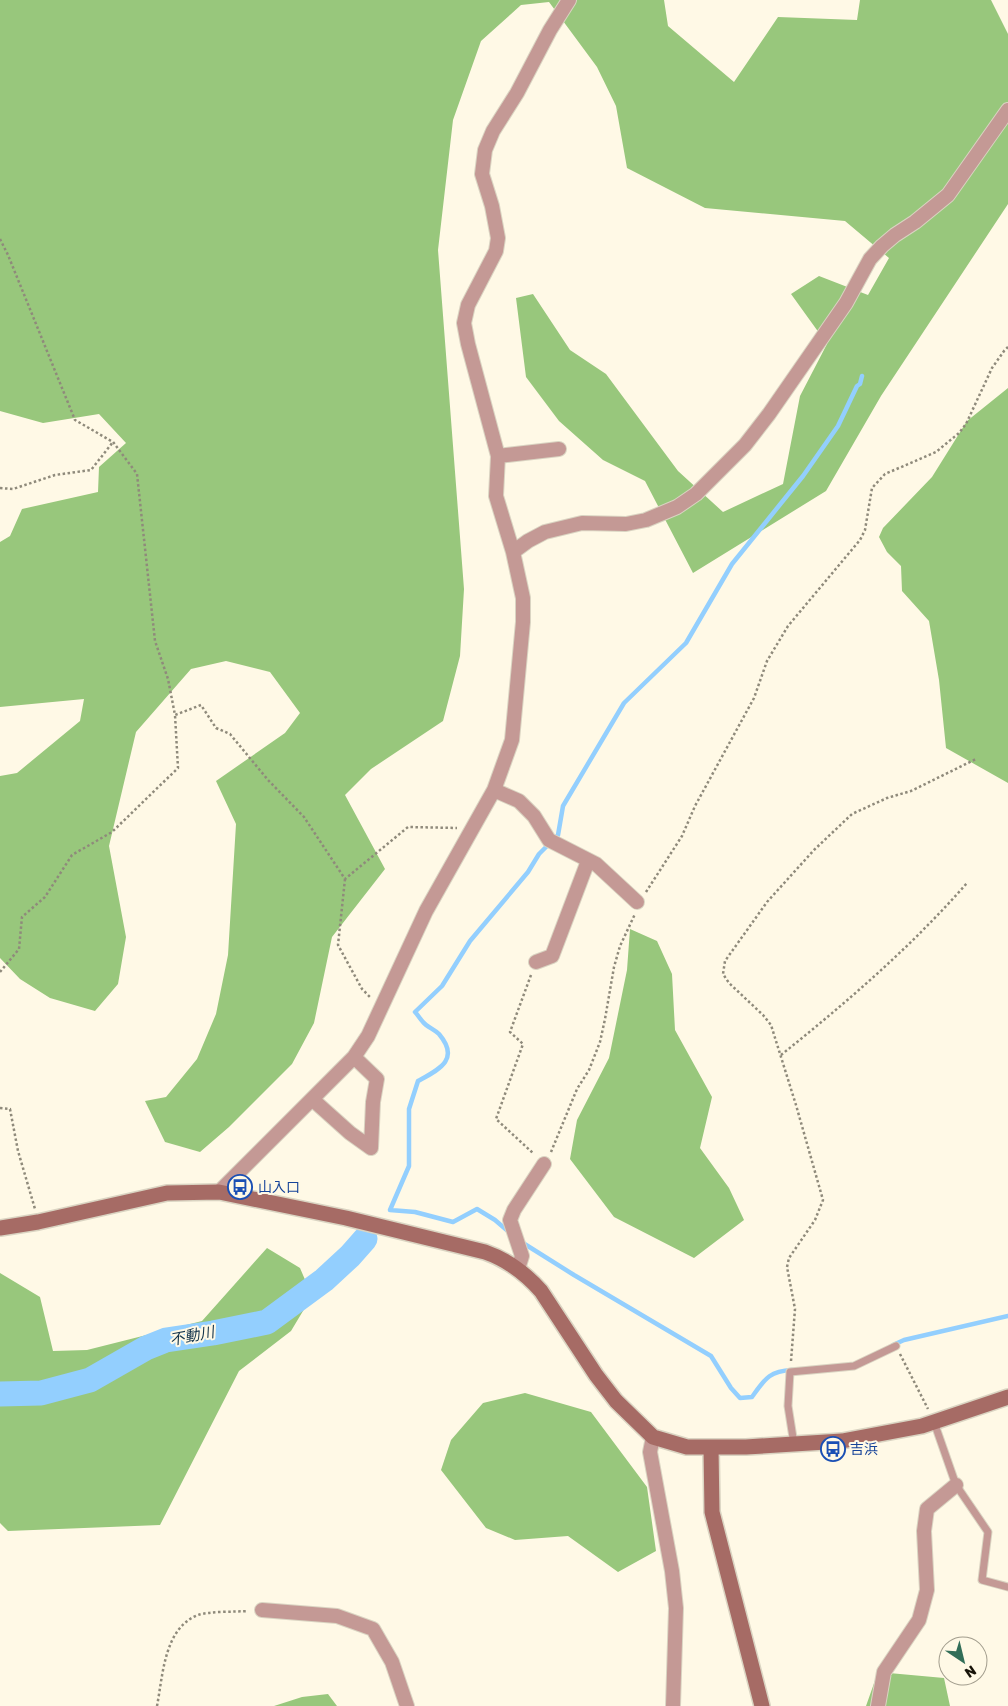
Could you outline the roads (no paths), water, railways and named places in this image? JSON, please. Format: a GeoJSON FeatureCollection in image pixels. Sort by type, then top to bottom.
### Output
{"type":"FeatureCollection","features":[{"type":"Feature","properties":{"kind":"street"},"geometry":{"type":"LineString","coordinates":[[219,1192],[354,1057],[368,1036],[426,911],[494,790],[512,740],[523,622],[522,598],[513,552],[496,496],[498,456],[464,323],[468,306],[496,251],[498,238],[492,206],[482,174],[485,150],[493,131],[518,93],[550,30],[569,0]]}},
{"type":"Feature","properties":{"kind":"street"},"geometry":{"type":"LineString","coordinates":[[513,552],[545,532],[582,523],[626,524],[646,520],[677,507],[696,494],[745,445],[769,414],[846,303],[870,259],[894,235],[915,222],[948,195],[1008,110]]}},
{"type":"Feature","properties":{"kind":"street"},"geometry":{"type":"LineString","coordinates":[[498,456],[559,449]]}},
{"type":"Feature","properties":{"kind":"street"},"geometry":{"type":"LineString","coordinates":[[494,790],[519,801],[534,816],[549,840],[596,864],[638,902]]}},
{"type":"Feature","properties":{"kind":"street"},"geometry":{"type":"LineString","coordinates":[[536,962],[552,956],[588,861]]}},
{"type":"Feature","properties":{"kind":"street"},"geometry":{"type":"LineString","coordinates":[[312,1099],[350,1133],[371,1148],[373,1102],[377,1079],[354,1057]]}},
{"type":"Feature","properties":{"kind":"street"},"geometry":{"type":"LineString","coordinates":[[518,1269],[522,1256],[510,1220],[514,1210],[544,1164]]}},
{"type":"Feature","properties":{"kind":"street"},"geometry":{"type":"LineString","coordinates":[[0,1228],[38,1222],[167,1193],[219,1192],[346,1218],[485,1252],[502,1258],[518,1269],[541,1291],[596,1375],[616,1401],[653,1438],[687,1447],[711,1448],[842,1441],[922,1426],[1008,1397]]}},
{"type":"Feature","properties":{"kind":"street"},"geometry":{"type":"LineString","coordinates":[[653,1438],[650,1452],[672,1571],[676,1608],[673,1706]]}},
{"type":"Feature","properties":{"kind":"street"},"geometry":{"type":"LineString","coordinates":[[711,1448],[712,1512],[762,1706]]}},
{"type":"Feature","properties":{"kind":"street"},"geometry":{"type":"LineString","coordinates":[[878,1706],[884,1672],[918,1620],[927,1590],[924,1531],[927,1509],[956,1485]]}},
{"type":"Feature","properties":{"kind":"street"},"geometry":{"type":"LineString","coordinates":[[262,1610],[337,1616],[374,1629],[392,1662],[407,1706]]}},
{"type":"Feature","properties":{"kind":"lane"},"geometry":{"type":"LineString","coordinates":[[794,1444],[788,1406],[790,1372],[854,1366],[896,1346]]}},
{"type":"Feature","properties":{"kind":"lane"},"geometry":{"type":"LineString","coordinates":[[934,1422],[956,1485],[988,1532],[982,1580],[1008,1588]]}},
{"type":"Feature","properties":{"kind":"waterway"},"geometry":{"type":"LineString","coordinates":[[509,1232],[495,1220],[477,1209],[453,1222],[415,1212],[390,1210],[409,1166],[409,1109],[418,1081],[439,1068],[444,1063],[448,1051],[439,1034],[425,1024],[415,1012],[442,986],[470,941],[528,872],[539,854],[558,835],[563,806],[624,703],[686,643],[732,564],[803,476],[838,426],[857,386],[860,384],[862,376]]}},
{"type":"Feature","properties":{"kind":"waterway","name":"不動川"},"geometry":{"type":"LineString","coordinates":[[0,1394],[41,1393],[90,1380],[146,1348],[166,1340],[267,1322],[324,1280],[365,1239]]}},
{"type":"Feature","properties":{"kind":"waterway"},"geometry":{"type":"LineString","coordinates":[[523,1243],[711,1356],[731,1388],[740,1398],[752,1397],[764,1381],[773,1374],[792,1370]]}},
{"type":"Feature","properties":{"kind":"waterway"},"geometry":{"type":"LineString","coordinates":[[893,1345],[904,1340],[1008,1316]]}},
{"type":"Feature","properties":{"kind":"place","name":"山入口"},"geometry":{"type":"Point","coordinates":[240,1187]}},
{"type":"Feature","properties":{"kind":"place","name":"吉浜"},"geometry":{"type":"Point","coordinates":[833,1449]}}]}
